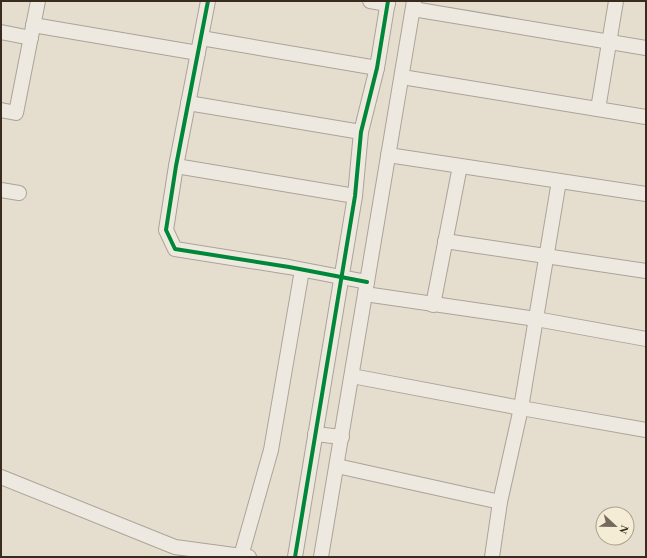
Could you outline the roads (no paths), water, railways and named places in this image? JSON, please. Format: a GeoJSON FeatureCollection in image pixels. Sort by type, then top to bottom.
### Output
{"type":"FeatureCollection","features":[{"type":"Feature","properties":{"kind":"street"},"geometry":{"type":"LineString","coordinates":[[1,110],[16,113],[38,1]]}},
{"type":"Feature","properties":{"kind":"street"},"geometry":{"type":"LineString","coordinates":[[208,1],[176,166],[166,230],[175,249],[341,278],[366,288],[433,305],[536,320],[646,339]]}},
{"type":"Feature","properties":{"kind":"street"},"geometry":{"type":"LineString","coordinates":[[294,557],[355,196],[361,132],[377,68],[388,3],[370,1]]}},
{"type":"Feature","properties":{"kind":"street"},"geometry":{"type":"LineString","coordinates":[[598,109],[616,1]]}},
{"type":"Feature","properties":{"kind":"street"},"geometry":{"type":"LineString","coordinates":[[322,557],[414,5],[608,43],[646,48]]}},
{"type":"Feature","properties":{"kind":"street"},"geometry":{"type":"LineString","coordinates":[[1,32],[32,31],[198,53]]}},
{"type":"Feature","properties":{"kind":"street"},"geometry":{"type":"LineString","coordinates":[[201,38],[377,68]]}},
{"type":"Feature","properties":{"kind":"street"},"geometry":{"type":"LineString","coordinates":[[402,77],[646,117]]}},
{"type":"Feature","properties":{"kind":"street"},"geometry":{"type":"LineString","coordinates":[[188,103],[361,132]]}},
{"type":"Feature","properties":{"kind":"street"},"geometry":{"type":"LineString","coordinates":[[388,155],[646,194]]}},
{"type":"Feature","properties":{"kind":"street"},"geometry":{"type":"LineString","coordinates":[[176,166],[355,196]]}},
{"type":"Feature","properties":{"kind":"street"},"geometry":{"type":"LineString","coordinates":[[433,305],[460,166]]}},
{"type":"Feature","properties":{"kind":"street"},"geometry":{"type":"LineString","coordinates":[[492,557],[500,502],[522,408],[559,181]]}},
{"type":"Feature","properties":{"kind":"street"},"geometry":{"type":"LineString","coordinates":[[1,190],[19,194]]}},
{"type":"Feature","properties":{"kind":"street"},"geometry":{"type":"LineString","coordinates":[[445,241],[646,272]]}},
{"type":"Feature","properties":{"kind":"street"},"geometry":{"type":"LineString","coordinates":[[1,477],[175,547],[245,556],[272,450],[302,270]]}},
{"type":"Feature","properties":{"kind":"street"},"geometry":{"type":"LineString","coordinates":[[352,376],[646,430]]}},
{"type":"Feature","properties":{"kind":"street"},"geometry":{"type":"LineString","coordinates":[[315,434],[342,437]]}},
{"type":"Feature","properties":{"kind":"street"},"geometry":{"type":"LineString","coordinates":[[337,466],[500,502]]}}]}
